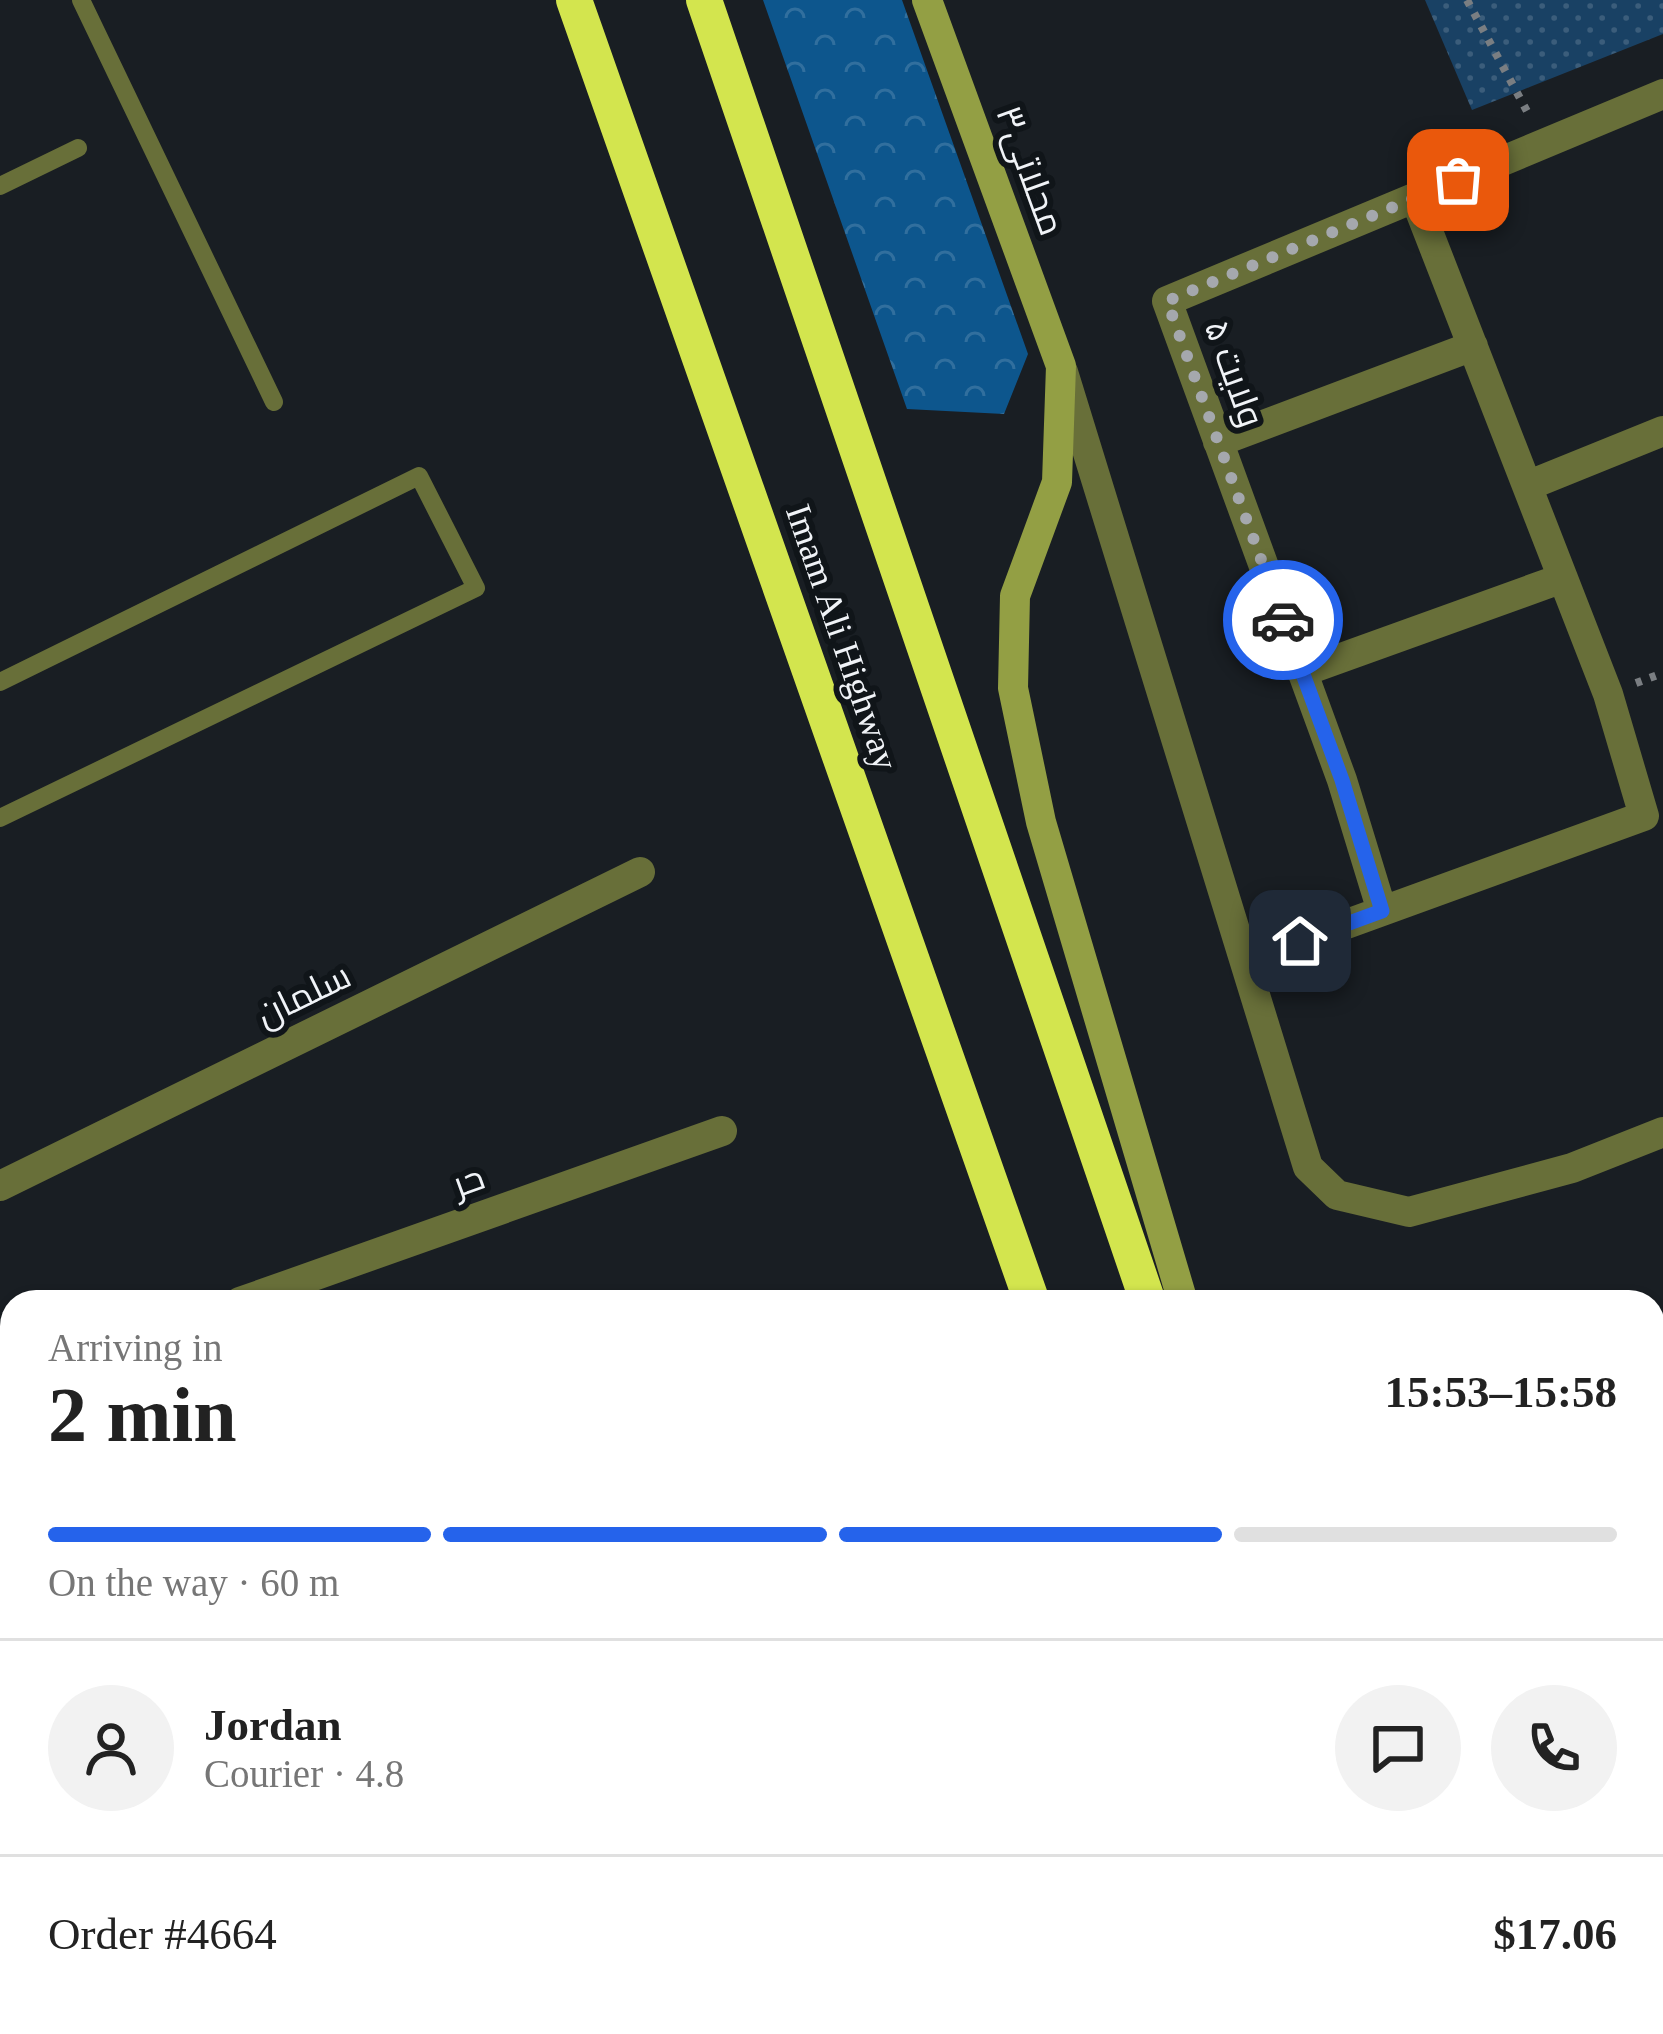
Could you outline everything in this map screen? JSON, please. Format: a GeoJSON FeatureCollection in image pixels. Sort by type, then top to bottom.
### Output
{"type":"FeatureCollection","features":[{"type":"Feature","properties":{"kind":"highway","name":"Imam Ali Highway"},"geometry":{"type":"LineString","coordinates":[[704,0],[1144,1290]]}},
{"type":"Feature","properties":{"kind":"highway","name":"Imam Ali Highway"},"geometry":{"type":"LineString","coordinates":[[574,1],[1028,1290]]}},
{"type":"Feature","properties":{"kind":"main road","name":"محلاتی۳"},"geometry":{"type":"LineString","coordinates":[[927,0],[1061,366]]}},
{"type":"Feature","properties":{"kind":"main road"},"geometry":{"type":"LineString","coordinates":[[1061,366],[1057,482],[1015,596],[1013,688],[1041,822],[1179,1290]]}},
{"type":"Feature","properties":{"kind":"street","name":"ولایت ۵"},"geometry":{"type":"LineString","coordinates":[[1382,911],[1302,672],[1167,301],[1663,94]]}},
{"type":"Feature","properties":{"kind":"street"},"geometry":{"type":"LineString","coordinates":[[1300,941],[1643,816],[1608,694],[1415,198]]}},
{"type":"Feature","properties":{"kind":"street"},"geometry":{"type":"LineString","coordinates":[[1218,442],[1473,346]]}},
{"type":"Feature","properties":{"kind":"street"},"geometry":{"type":"LineString","coordinates":[[1061,366],[1308,1167],[1337,1195],[1409,1212],[1572,1168],[1663,1132]]}},
{"type":"Feature","properties":{"kind":"street"},"geometry":{"type":"LineString","coordinates":[[1527,486],[1663,431]]}},
{"type":"Feature","properties":{"kind":"street"},"geometry":{"type":"LineString","coordinates":[[1302,672],[1563,578]]}},
{"type":"Feature","properties":{"kind":"street","name":"سلمان"},"geometry":{"type":"LineString","coordinates":[[0,1186],[640,872]]}},
{"type":"Feature","properties":{"kind":"street","name":"حر"},"geometry":{"type":"LineString","coordinates":[[274,1290],[722,1131]]}},
{"type":"Feature","properties":{"kind":"lane"},"geometry":{"type":"LineString","coordinates":[[81,0],[274,402]]}},
{"type":"Feature","properties":{"kind":"lane"},"geometry":{"type":"LineString","coordinates":[[0,186],[78,148]]}},
{"type":"Feature","properties":{"kind":"lane"},"geometry":{"type":"LineString","coordinates":[[0,682],[418,476],[476,588],[0,818]]}},
{"type":"Feature","properties":{"kind":"path"},"geometry":{"type":"LineString","coordinates":[[1467,0],[1545,144]]}},
{"type":"Feature","properties":{"kind":"green space"},"geometry":{"type":"Polygon","coordinates":[[[763,0],[902,0],[1028,354],[1004,414],[907,409],[763,0]]]}},
{"type":"Feature","properties":{"kind":"shaded area"},"geometry":{"type":"Polygon","coordinates":[[[1425,0],[1663,0],[1663,34],[1472,110],[1425,0]]]}},
{"type":"Feature","properties":{"kind":"way so far"},"geometry":{"type":"LineString","coordinates":[[1283,620],[1167,301],[1458,180]]}},
{"type":"Feature","properties":{"kind":"route"},"geometry":{"type":"LineString","coordinates":[[1283,620],[1342,780],[1382,911],[1300,941]]}}]}
